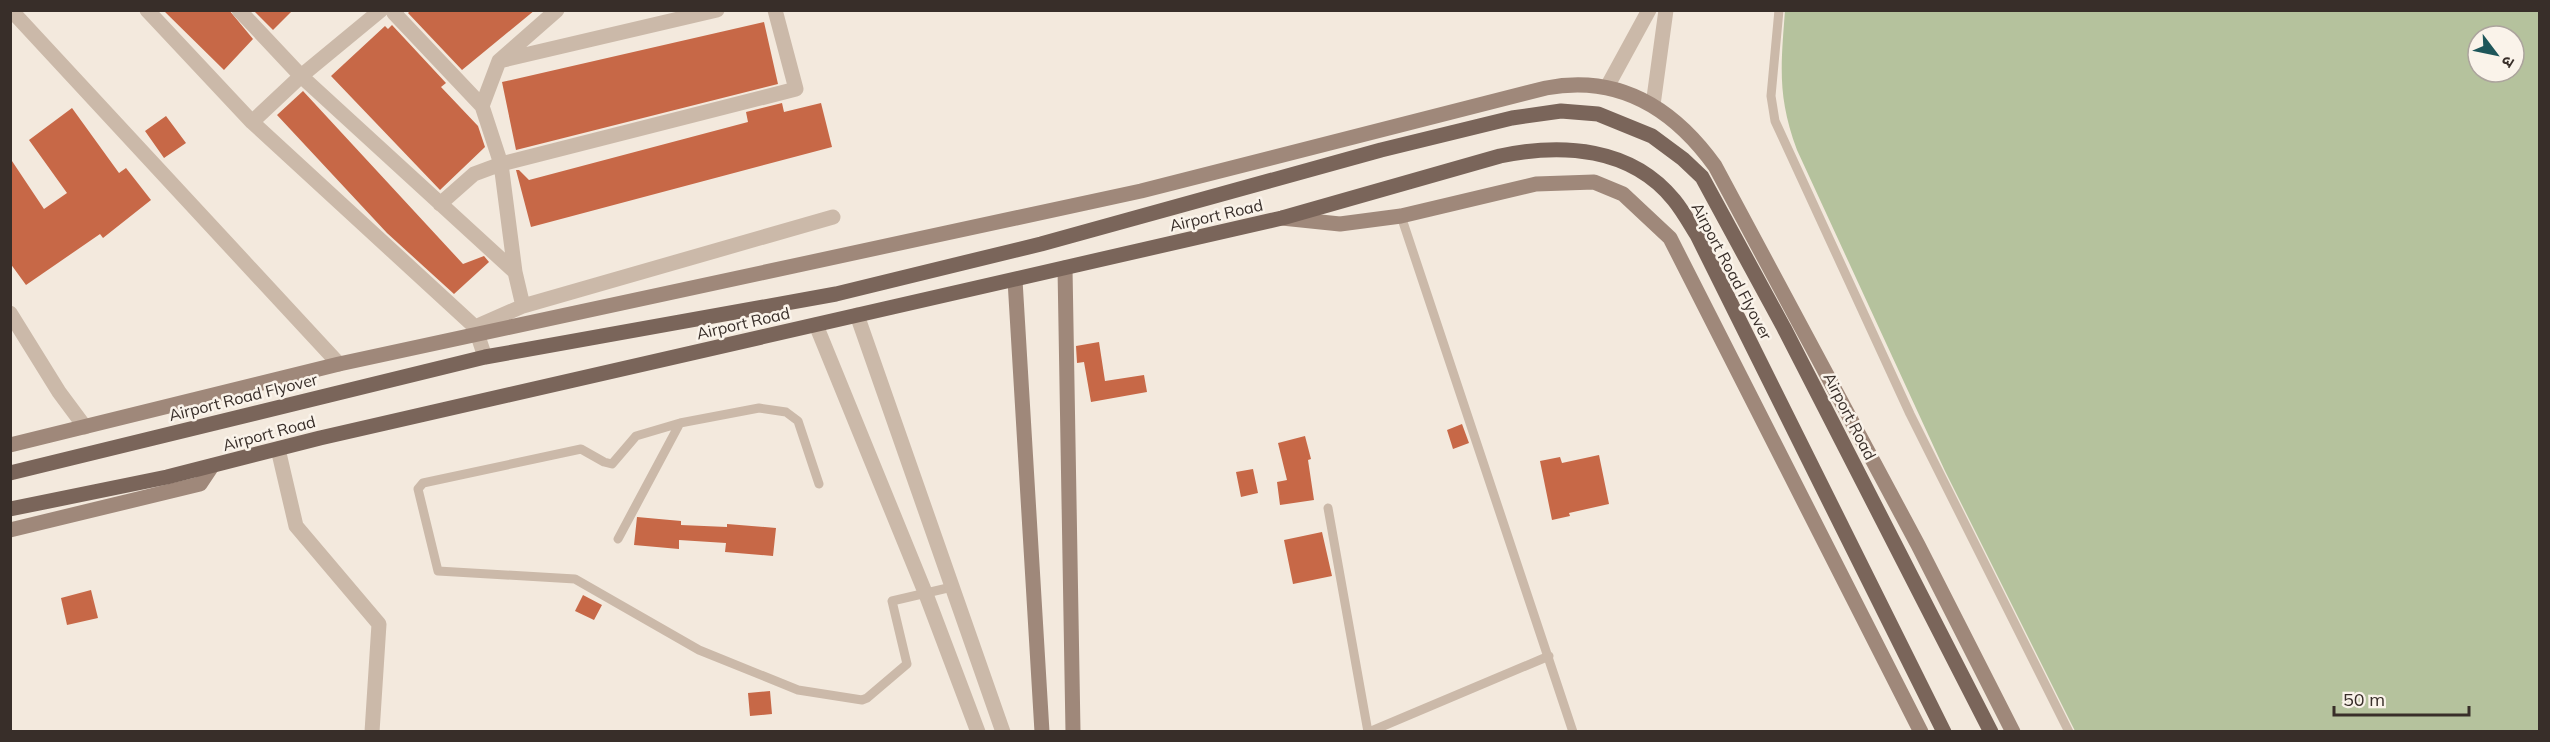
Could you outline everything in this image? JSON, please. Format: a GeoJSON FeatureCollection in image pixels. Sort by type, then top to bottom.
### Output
{"type":"FeatureCollection","features":[{"type":"Feature","properties":{"kind":"main road","name":"Airport Road"},"geometry":{"type":"LineString","coordinates":[[485,357],[836,294],[1041,244],[1382,150],[1512,118],[1561,111],[1598,114],[1652,136],[1683,159],[1702,177],[1991,732]]}},
{"type":"Feature","properties":{"kind":"main road","name":"Airport Road Flyover"},"geometry":{"type":"LineString","coordinates":[[1282,218],[1489,159],[1534,149],[1579,149],[1614,158],[1656,182],[1674,200],[1697,235],[1944,732]]}},
{"type":"Feature","properties":{"kind":"main road","name":"Airport Road"},"geometry":{"type":"LineString","coordinates":[[212,466],[1282,218]]}},
{"type":"Feature","properties":{"kind":"main road","name":"Airport Road Flyover"},"geometry":{"type":"LineString","coordinates":[[10,473],[485,357]]}},
{"type":"Feature","properties":{"kind":"main road"},"geometry":{"type":"LineString","coordinates":[[10,509],[212,466]]}},
{"type":"Feature","properties":{"kind":"street"},"geometry":{"type":"LineString","coordinates":[[11,10],[339,364]]}},
{"type":"Feature","properties":{"kind":"street"},"geometry":{"type":"LineString","coordinates":[[147,10],[252,122],[477,330],[485,357]]}},
{"type":"Feature","properties":{"kind":"street"},"geometry":{"type":"LineString","coordinates":[[239,10],[301,76],[515,272]]}},
{"type":"Feature","properties":{"kind":"street"},"geometry":{"type":"LineString","coordinates":[[252,122],[301,76],[381,10]]}},
{"type":"Feature","properties":{"kind":"street"},"geometry":{"type":"LineString","coordinates":[[397,10],[394,13],[482,106],[501,164],[515,272],[523,306]]}},
{"type":"Feature","properties":{"kind":"street"},"geometry":{"type":"LineString","coordinates":[[482,106],[499,60],[557,10]]}},
{"type":"Feature","properties":{"kind":"street"},"geometry":{"type":"LineString","coordinates":[[499,60],[717,10]]}},
{"type":"Feature","properties":{"kind":"street"},"geometry":{"type":"LineString","coordinates":[[440,204],[474,174],[501,164],[796,89],[775,10]]}},
{"type":"Feature","properties":{"kind":"street"},"geometry":{"type":"LineString","coordinates":[[1607,87],[1649,10]]}},
{"type":"Feature","properties":{"kind":"street"},"geometry":{"type":"LineString","coordinates":[[1653,105],[1666,10]]}},
{"type":"Feature","properties":{"kind":"street"},"geometry":{"type":"LineString","coordinates":[[10,445],[477,330],[1141,191],[1546,88],[1570,84],[1607,87],[1653,105],[1676,121],[1697,140],[1716,166],[1918,545],[2013,732]]}},
{"type":"Feature","properties":{"kind":"street"},"geometry":{"type":"LineString","coordinates":[[1282,218],[1340,224],[1401,216],[1536,184],[1594,182],[1623,194],[1634,202],[1670,238],[1921,732]]}},
{"type":"Feature","properties":{"kind":"street"},"geometry":{"type":"LineString","coordinates":[[477,330],[523,306],[833,218]]}},
{"type":"Feature","properties":{"kind":"street"},"geometry":{"type":"LineString","coordinates":[[1065,268],[1072,732]]}},
{"type":"Feature","properties":{"kind":"street"},"geometry":{"type":"LineString","coordinates":[[1015,280],[1042,732]]}},
{"type":"Feature","properties":{"kind":"street"},"geometry":{"type":"LineString","coordinates":[[10,313],[59,392],[85,427]]}},
{"type":"Feature","properties":{"kind":"street"},"geometry":{"type":"LineString","coordinates":[[857,315],[1003,732]]}},
{"type":"Feature","properties":{"kind":"street"},"geometry":{"type":"LineString","coordinates":[[816,325],[926,593],[978,732]]}},
{"type":"Feature","properties":{"kind":"street"},"geometry":{"type":"LineString","coordinates":[[278,449],[296,526],[379,624],[372,732]]}},
{"type":"Feature","properties":{"kind":"street"},"geometry":{"type":"LineString","coordinates":[[10,530],[200,484],[212,466]]}},
{"type":"Feature","properties":{"kind":"lane"},"geometry":{"type":"LineString","coordinates":[[1779,10],[1771,96],[1775,121],[1910,414],[2069,732]]}},
{"type":"Feature","properties":{"kind":"lane"},"geometry":{"type":"LineString","coordinates":[[1401,216],[1573,732]]}},
{"type":"Feature","properties":{"kind":"lane"},"geometry":{"type":"LineString","coordinates":[[819,484],[801,426],[795,417],[786,412],[751,408],[680,423],[635,436],[612,464],[581,449],[421,484],[418,489],[436,570],[575,579],[699,650],[798,690],[862,700],[907,665],[892,601],[952,587]]}},
{"type":"Feature","properties":{"kind":"lane"},"geometry":{"type":"LineString","coordinates":[[618,540],[680,423]]}},
{"type":"Feature","properties":{"kind":"lane"},"geometry":{"type":"LineString","coordinates":[[1328,508],[1369,732],[1549,656]]}},
{"type":"Feature","properties":{"kind":"green space"},"geometry":{"type":"Polygon","coordinates":[[[1785,10],[2539,11],[2539,731],[2075,731],[1945,471],[1797,150],[1783,97],[1785,10]]]}},
{"type":"Feature","properties":{"kind":"building"},"geometry":{"type":"Polygon","coordinates":[[[163,10],[229,10],[253,39],[224,70],[163,10]]]}},
{"type":"Feature","properties":{"kind":"building"},"geometry":{"type":"Polygon","coordinates":[[[253,10],[293,10],[273,30],[253,10]]]}},
{"type":"Feature","properties":{"kind":"building"},"geometry":{"type":"Polygon","coordinates":[[[411,10],[535,10],[462,70],[408,13],[411,10]]]}},
{"type":"Feature","properties":{"kind":"building"},"geometry":{"type":"Polygon","coordinates":[[[764,22],[778,84],[516,150],[502,82],[764,22]]]}},
{"type":"Feature","properties":{"kind":"building"},"geometry":{"type":"Polygon","coordinates":[[[392,25],[446,83],[441,87],[478,126],[485,147],[440,190],[331,76],[385,26],[388,29],[392,25]]]}},
{"type":"Feature","properties":{"kind":"building"},"geometry":{"type":"Polygon","coordinates":[[[303,91],[463,264],[484,256],[489,262],[454,294],[387,233],[277,115],[303,91]]]}},
{"type":"Feature","properties":{"kind":"building"},"geometry":{"type":"Polygon","coordinates":[[[782,103],[784,112],[821,103],[832,147],[531,227],[516,170],[519,170],[529,180],[748,122],[746,112],[782,103]]]}},
{"type":"Feature","properties":{"kind":"building"},"geometry":{"type":"Polygon","coordinates":[[[72,108],[119,173],[126,168],[151,200],[103,238],[100,234],[26,285],[10,263],[10,158],[44,209],[67,193],[29,140],[72,108]]]}},
{"type":"Feature","properties":{"kind":"building"},"geometry":{"type":"Polygon","coordinates":[[[166,116],[186,143],[164,158],[145,131],[166,116]]]}},
{"type":"Feature","properties":{"kind":"building"},"geometry":{"type":"Polygon","coordinates":[[[1099,342],[1105,381],[1144,375],[1147,392],[1091,402],[1084,362],[1077,363],[1076,346],[1099,342]]]}},
{"type":"Feature","properties":{"kind":"building"},"geometry":{"type":"Polygon","coordinates":[[[1462,424],[1469,443],[1453,449],[1447,430],[1462,424]]]}},
{"type":"Feature","properties":{"kind":"building"},"geometry":{"type":"Polygon","coordinates":[[[1305,436],[1311,459],[1308,460],[1314,500],[1280,505],[1277,482],[1287,480],[1278,443],[1305,436]]]}},
{"type":"Feature","properties":{"kind":"building"},"geometry":{"type":"Polygon","coordinates":[[[1599,455],[1609,504],[1569,513],[1570,516],[1552,520],[1540,461],[1560,457],[1562,463],[1599,455]]]}},
{"type":"Feature","properties":{"kind":"building"},"geometry":{"type":"Polygon","coordinates":[[[1253,469],[1258,493],[1241,497],[1236,472],[1253,469]]]}},
{"type":"Feature","properties":{"kind":"building"},"geometry":{"type":"Polygon","coordinates":[[[637,517],[681,521],[681,525],[727,527],[727,524],[776,528],[773,556],[725,552],[726,543],[679,540],[679,549],[634,545],[637,517]]]}},
{"type":"Feature","properties":{"kind":"building"},"geometry":{"type":"Polygon","coordinates":[[[1322,532],[1332,576],[1293,584],[1284,540],[1322,532]]]}},
{"type":"Feature","properties":{"kind":"building"},"geometry":{"type":"Polygon","coordinates":[[[91,590],[98,618],[67,625],[61,598],[91,590]]]}},
{"type":"Feature","properties":{"kind":"building"},"geometry":{"type":"Polygon","coordinates":[[[583,595],[602,605],[594,620],[575,611],[583,595]]]}},
{"type":"Feature","properties":{"kind":"building"},"geometry":{"type":"Polygon","coordinates":[[[770,691],[772,714],[750,716],[748,693],[770,691]]]}}]}
